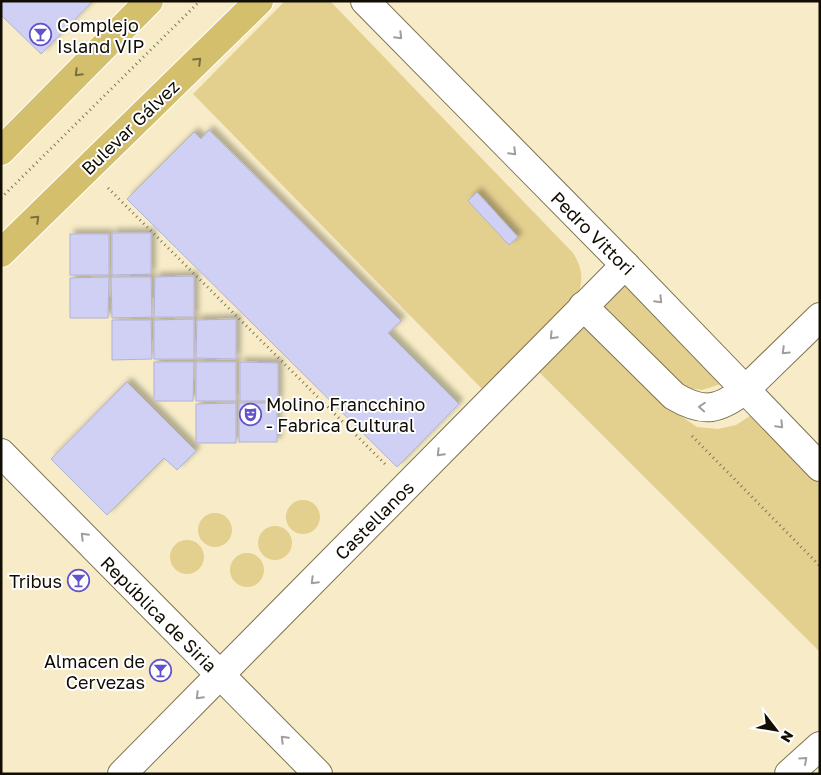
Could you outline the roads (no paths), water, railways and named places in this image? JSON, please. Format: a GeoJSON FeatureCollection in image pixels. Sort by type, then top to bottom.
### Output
{"type":"FeatureCollection","features":[{"type":"Feature","properties":{"kind":"main road"},"geometry":{"type":"LineString","coordinates":[[1,151],[149,1]]}},
{"type":"Feature","properties":{"kind":"main road","name":"Bulevar Gálvez"},"geometry":{"type":"LineString","coordinates":[[1,253],[259,1]]}},
{"type":"Feature","properties":{"kind":"street","name":"Pedro Vittori"},"geometry":{"type":"LineString","coordinates":[[365,1],[625,265],[820,467]]}},
{"type":"Feature","properties":{"kind":"street","name":"Castellanos"},"geometry":{"type":"LineString","coordinates":[[122,774],[408,487],[625,265]]}},
{"type":"Feature","properties":{"kind":"street"},"geometry":{"type":"LineString","coordinates":[[583,306],[674,396],[697,407],[714,407],[732,400],[746,389],[820,317]]}},
{"type":"Feature","properties":{"kind":"street","name":"República de Siria"},"geometry":{"type":"LineString","coordinates":[[1,453],[318,774]]}},
{"type":"Feature","properties":{"kind":"street"},"geometry":{"type":"LineString","coordinates":[[789,774],[820,746]]}},
{"type":"Feature","properties":{"kind":"place","name":"Complejo Island VIP"},"geometry":{"type":"Point","coordinates":[41,35]}},
{"type":"Feature","properties":{"kind":"place","name":"Molino Francchino - Fabrica Cultural"},"geometry":{"type":"Point","coordinates":[250,414]}},
{"type":"Feature","properties":{"kind":"place","name":"Tribus"},"geometry":{"type":"Point","coordinates":[78,581]}},
{"type":"Feature","properties":{"kind":"place","name":"Almacen de Cervezas"},"geometry":{"type":"Point","coordinates":[161,671]}}]}
